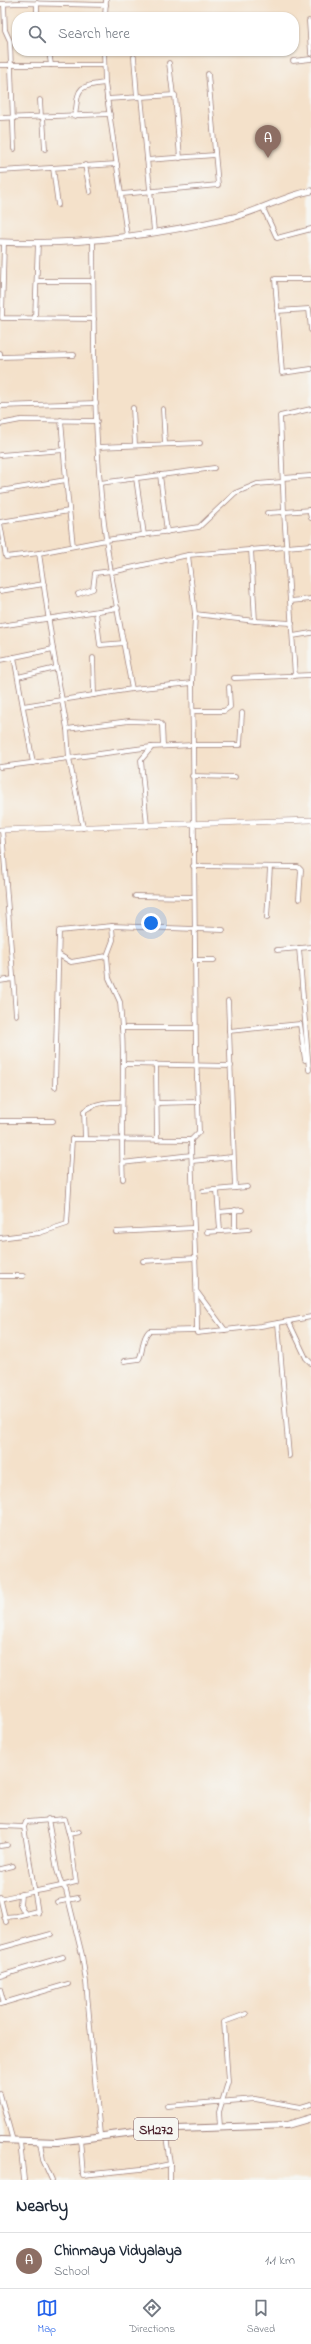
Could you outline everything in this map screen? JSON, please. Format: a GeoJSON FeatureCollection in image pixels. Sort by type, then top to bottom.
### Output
{"type":"FeatureCollection","features":[{"type":"Feature","properties":{"kind":"main road"},"geometry":{"type":"LineString","coordinates":[[2,242],[38,243],[93,240],[127,236],[231,218],[311,191]]}},
{"type":"Feature","properties":{"kind":"main road","name":"SH272"},"geometry":{"type":"LineString","coordinates":[[0,2140],[13,2142],[40,2142],[165,2129],[288,2125],[311,2118]]}},
{"type":"Feature","properties":{"kind":"street"},"geometry":{"type":"LineString","coordinates":[[14,149],[10,41],[5,30],[2,4],[106,2],[105,12]]}},
{"type":"Feature","properties":{"kind":"street"},"geometry":{"type":"LineString","coordinates":[[37,3],[37,12]]}},
{"type":"Feature","properties":{"kind":"street"},"geometry":{"type":"LineString","coordinates":[[309,21],[311,54]]}},
{"type":"Feature","properties":{"kind":"street"},"geometry":{"type":"LineString","coordinates":[[50,56],[51,65]]}},
{"type":"Feature","properties":{"kind":"street"},"geometry":{"type":"LineString","coordinates":[[104,56],[104,83],[110,114],[127,236]]}},
{"type":"Feature","properties":{"kind":"street"},"geometry":{"type":"LineString","coordinates":[[134,57],[154,231]]}},
{"type":"Feature","properties":{"kind":"street"},"geometry":{"type":"LineString","coordinates":[[293,61],[311,59]]}},
{"type":"Feature","properties":{"kind":"street"},"geometry":{"type":"LineString","coordinates":[[169,63],[173,95],[175,94],[180,158]]}},
{"type":"Feature","properties":{"kind":"street"},"geometry":{"type":"LineString","coordinates":[[0,65],[103,64]]}},
{"type":"Feature","properties":{"kind":"street"},"geometry":{"type":"LineString","coordinates":[[122,194],[218,185],[208,74]]}},
{"type":"Feature","properties":{"kind":"street"},"geometry":{"type":"LineString","coordinates":[[75,116],[78,97],[83,87],[104,83]]}},
{"type":"Feature","properties":{"kind":"street"},"geometry":{"type":"LineString","coordinates":[[107,99],[173,95]]}},
{"type":"Feature","properties":{"kind":"street"},"geometry":{"type":"LineString","coordinates":[[40,100],[45,149]]}},
{"type":"Feature","properties":{"kind":"street"},"geometry":{"type":"LineString","coordinates":[[0,118],[110,114]]}},
{"type":"Feature","properties":{"kind":"street"},"geometry":{"type":"LineString","coordinates":[[147,160],[215,155]]}},
{"type":"Feature","properties":{"kind":"street"},"geometry":{"type":"LineString","coordinates":[[0,171],[117,164]]}},
{"type":"Feature","properties":{"kind":"street"},"geometry":{"type":"LineString","coordinates":[[85,165],[90,192]]}},
{"type":"Feature","properties":{"kind":"street"},"geometry":{"type":"LineString","coordinates":[[53,168],[58,205]]}},
{"type":"Feature","properties":{"kind":"street"},"geometry":{"type":"LineString","coordinates":[[263,208],[277,238],[311,229]]}},
{"type":"Feature","properties":{"kind":"street"},"geometry":{"type":"LineString","coordinates":[[93,240],[96,403],[100,483],[106,540],[132,689]]}},
{"type":"Feature","properties":{"kind":"street"},"geometry":{"type":"LineString","coordinates":[[2,242],[2,318],[94,319]]}},
{"type":"Feature","properties":{"kind":"street"},"geometry":{"type":"LineString","coordinates":[[35,318],[38,243]]}},
{"type":"Feature","properties":{"kind":"street"},"geometry":{"type":"LineString","coordinates":[[310,278],[275,279],[282,373],[311,369]]}},
{"type":"Feature","properties":{"kind":"street"},"geometry":{"type":"LineString","coordinates":[[37,281],[93,281]]}},
{"type":"Feature","properties":{"kind":"street"},"geometry":{"type":"LineString","coordinates":[[277,311],[309,309],[311,330]]}},
{"type":"Feature","properties":{"kind":"street"},"geometry":{"type":"LineString","coordinates":[[0,354],[0,357],[74,355]]}},
{"type":"Feature","properties":{"kind":"street"},"geometry":{"type":"LineString","coordinates":[[0,406],[96,403]]}},
{"type":"Feature","properties":{"kind":"street"},"geometry":{"type":"LineString","coordinates":[[133,408],[135,445]]}},
{"type":"Feature","properties":{"kind":"street"},"geometry":{"type":"LineString","coordinates":[[163,409],[165,444]]}},
{"type":"Feature","properties":{"kind":"street"},"geometry":{"type":"LineString","coordinates":[[295,676],[282,480],[280,416],[311,409]]}},
{"type":"Feature","properties":{"kind":"street"},"geometry":{"type":"LineString","coordinates":[[0,424],[21,420],[97,421]]}},
{"type":"Feature","properties":{"kind":"street"},"geometry":{"type":"LineString","coordinates":[[62,420],[66,480],[73,546]]}},
{"type":"Feature","properties":{"kind":"street"},"geometry":{"type":"LineString","coordinates":[[98,447],[200,443]]}},
{"type":"Feature","properties":{"kind":"street"},"geometry":{"type":"LineString","coordinates":[[0,455],[64,450]]}},
{"type":"Feature","properties":{"kind":"street"},"geometry":{"type":"LineString","coordinates":[[100,483],[214,468]]}},
{"type":"Feature","properties":{"kind":"street"},"geometry":{"type":"LineString","coordinates":[[160,475],[167,532]]}},
{"type":"Feature","properties":{"kind":"street"},"geometry":{"type":"LineString","coordinates":[[0,557],[199,527],[235,493],[257,484],[311,476]]}},
{"type":"Feature","properties":{"kind":"street"},"geometry":{"type":"LineString","coordinates":[[136,478],[144,535]]}},
{"type":"Feature","properties":{"kind":"street"},"geometry":{"type":"LineString","coordinates":[[0,491],[66,480]]}},
{"type":"Feature","properties":{"kind":"street"},"geometry":{"type":"LineString","coordinates":[[267,513],[310,510],[311,518]]}},
{"type":"Feature","properties":{"kind":"street"},"geometry":{"type":"LineString","coordinates":[[6,557],[0,523],[70,511]]}},
{"type":"Feature","properties":{"kind":"street"},"geometry":{"type":"LineString","coordinates":[[78,594],[93,589],[95,573],[111,572],[188,555],[311,545]]}},
{"type":"Feature","properties":{"kind":"street"},"geometry":{"type":"LineString","coordinates":[[250,549],[255,621]]}},
{"type":"Feature","properties":{"kind":"street"},"geometry":{"type":"LineString","coordinates":[[39,552],[48,618],[67,730],[69,758],[83,828]]}},
{"type":"Feature","properties":{"kind":"street"},"geometry":{"type":"LineString","coordinates":[[0,1238],[39,1233],[67,1224],[72,1139],[191,1140],[199,1132],[194,960],[193,866],[195,825],[192,776],[192,683],[195,614],[188,555]]}},
{"type":"Feature","properties":{"kind":"street"},"geometry":{"type":"LineString","coordinates":[[0,591],[44,584]]}},
{"type":"Feature","properties":{"kind":"street"},"geometry":{"type":"LineString","coordinates":[[291,601],[311,599]]}},
{"type":"Feature","properties":{"kind":"street"},"geometry":{"type":"LineString","coordinates":[[0,626],[118,608]]}},
{"type":"Feature","properties":{"kind":"street"},"geometry":{"type":"LineString","coordinates":[[96,612],[100,645],[124,643]]}},
{"type":"Feature","properties":{"kind":"street"},"geometry":{"type":"LineString","coordinates":[[195,614],[255,621],[292,622]]}},
{"type":"Feature","properties":{"kind":"street"},"geometry":{"type":"LineString","coordinates":[[293,636],[311,633]]}},
{"type":"Feature","properties":{"kind":"street"},"geometry":{"type":"LineString","coordinates":[[0,660],[53,649]]}},
{"type":"Feature","properties":{"kind":"street"},"geometry":{"type":"LineString","coordinates":[[14,657],[33,763]]}},
{"type":"Feature","properties":{"kind":"street"},"geometry":{"type":"LineString","coordinates":[[93,658],[94,694]]}},
{"type":"Feature","properties":{"kind":"street"},"geometry":{"type":"LineString","coordinates":[[18,677],[56,668]]}},
{"type":"Feature","properties":{"kind":"street"},"geometry":{"type":"LineString","coordinates":[[234,678],[311,675]]}},
{"type":"Feature","properties":{"kind":"street"},"geometry":{"type":"LineString","coordinates":[[23,706],[94,694],[192,683]]}},
{"type":"Feature","properties":{"kind":"street"},"geometry":{"type":"LineString","coordinates":[[193,711],[224,711],[230,707],[229,688]]}},
{"type":"Feature","properties":{"kind":"street"},"geometry":{"type":"LineString","coordinates":[[0,766],[163,746],[193,744],[240,745],[242,713]]}},
{"type":"Feature","properties":{"kind":"street"},"geometry":{"type":"LineString","coordinates":[[67,730],[130,721],[160,722],[162,725],[163,746]]}},
{"type":"Feature","properties":{"kind":"street"},"geometry":{"type":"LineString","coordinates":[[147,826],[141,760],[152,747]]}},
{"type":"Feature","properties":{"kind":"street"},"geometry":{"type":"LineString","coordinates":[[192,776],[235,777]]}},
{"type":"Feature","properties":{"kind":"street"},"geometry":{"type":"LineString","coordinates":[[16,1015],[1,830],[195,825],[311,820]]}},
{"type":"Feature","properties":{"kind":"street"},"geometry":{"type":"LineString","coordinates":[[193,866],[300,868],[299,899]]}},
{"type":"Feature","properties":{"kind":"street"},"geometry":{"type":"LineString","coordinates":[[267,918],[270,867]]}},
{"type":"Feature","properties":{"kind":"street"},"geometry":{"type":"LineString","coordinates":[[134,896],[194,897]]}},
{"type":"Feature","properties":{"kind":"street"},"geometry":{"type":"LineString","coordinates":[[112,926],[112,940],[107,956],[109,978],[120,1002],[122,1028],[124,1064],[121,1139],[123,1179]]}},
{"type":"Feature","properties":{"kind":"street"},"geometry":{"type":"LineString","coordinates":[[55,1087],[59,931],[112,926],[224,930]]}},
{"type":"Feature","properties":{"kind":"street"},"geometry":{"type":"LineString","coordinates":[[277,950],[311,947]]}},
{"type":"Feature","properties":{"kind":"street"},"geometry":{"type":"LineString","coordinates":[[300,948],[309,1070]]}},
{"type":"Feature","properties":{"kind":"street"},"geometry":{"type":"LineString","coordinates":[[59,955],[70,962],[107,956]]}},
{"type":"Feature","properties":{"kind":"street"},"geometry":{"type":"LineString","coordinates":[[194,960],[214,960]]}},
{"type":"Feature","properties":{"kind":"street"},"geometry":{"type":"LineString","coordinates":[[0,980],[13,979]]}},
{"type":"Feature","properties":{"kind":"street"},"geometry":{"type":"LineString","coordinates":[[228,1000],[232,1066],[232,1156],[235,1188]]}},
{"type":"Feature","properties":{"kind":"street"},"geometry":{"type":"LineString","coordinates":[[229,1031],[300,1024],[305,1060]]}},
{"type":"Feature","properties":{"kind":"street"},"geometry":{"type":"LineString","coordinates":[[122,1028],[195,1028]]}},
{"type":"Feature","properties":{"kind":"street"},"geometry":{"type":"LineString","coordinates":[[124,1064],[196,1064],[232,1066]]}},
{"type":"Feature","properties":{"kind":"street"},"geometry":{"type":"LineString","coordinates":[[156,1064],[157,1140]]}},
{"type":"Feature","properties":{"kind":"street"},"geometry":{"type":"LineString","coordinates":[[85,1139],[84,1111],[99,1104],[122,1102]]}},
{"type":"Feature","properties":{"kind":"street"},"geometry":{"type":"LineString","coordinates":[[156,1103],[198,1102]]}},
{"type":"Feature","properties":{"kind":"street"},"geometry":{"type":"LineString","coordinates":[[0,1121],[53,1121]]}},
{"type":"Feature","properties":{"kind":"street"},"geometry":{"type":"LineString","coordinates":[[191,1140],[193,1228],[196,1258],[197,1330]]}},
{"type":"Feature","properties":{"kind":"street"},"geometry":{"type":"LineString","coordinates":[[122,1163],[192,1155]]}},
{"type":"Feature","properties":{"kind":"street"},"geometry":{"type":"LineString","coordinates":[[192,1160],[232,1156]]}},
{"type":"Feature","properties":{"kind":"street"},"geometry":{"type":"LineString","coordinates":[[203,1192],[247,1187]]}},
{"type":"Feature","properties":{"kind":"street"},"geometry":{"type":"LineString","coordinates":[[217,1190],[220,1230]]}},
{"type":"Feature","properties":{"kind":"street"},"geometry":{"type":"LineString","coordinates":[[235,1210],[235,1230]]}},
{"type":"Feature","properties":{"kind":"street"},"geometry":{"type":"LineString","coordinates":[[218,1212],[242,1210]]}},
{"type":"Feature","properties":{"kind":"street"},"geometry":{"type":"LineString","coordinates":[[116,1232],[193,1228]]}},
{"type":"Feature","properties":{"kind":"street"},"geometry":{"type":"LineString","coordinates":[[207,1232],[249,1229]]}},
{"type":"Feature","properties":{"kind":"street"},"geometry":{"type":"LineString","coordinates":[[143,1261],[196,1258]]}},
{"type":"Feature","properties":{"kind":"street"},"geometry":{"type":"LineString","coordinates":[[0,1276],[23,1276]]}},
{"type":"Feature","properties":{"kind":"street"},"geometry":{"type":"LineString","coordinates":[[197,1292],[225,1330]]}},
{"type":"Feature","properties":{"kind":"street"},"geometry":{"type":"LineString","coordinates":[[124,1361],[138,1359],[142,1354],[144,1335],[149,1331],[197,1330],[197,1333],[289,1322],[311,1317]]}},
{"type":"Feature","properties":{"kind":"street"},"geometry":{"type":"LineString","coordinates":[[289,1322],[306,1358],[311,1363]]}},
{"type":"Feature","properties":{"kind":"street"},"geometry":{"type":"LineString","coordinates":[[278,1323],[289,1456]]}},
{"type":"Feature","properties":{"kind":"street"},"geometry":{"type":"LineString","coordinates":[[48,1819],[57,1870],[69,1899],[86,1982],[100,2135]]}},
{"type":"Feature","properties":{"kind":"street"},"geometry":{"type":"LineString","coordinates":[[4,1917],[38,1912],[35,1891],[24,1826],[26,1822],[48,1819],[65,1819],[69,1834],[76,1882],[63,1886],[35,1891],[0,1898],[4,1917],[6,1922]]}},
{"type":"Feature","properties":{"kind":"street"},"geometry":{"type":"LineString","coordinates":[[0,1826],[24,1826]]}},
{"type":"Feature","properties":{"kind":"street"},"geometry":{"type":"LineString","coordinates":[[69,1834],[79,1832]]}},
{"type":"Feature","properties":{"kind":"street"},"geometry":{"type":"LineString","coordinates":[[0,1846],[7,1845]]}},
{"type":"Feature","properties":{"kind":"street"},"geometry":{"type":"LineString","coordinates":[[0,1869],[13,1866]]}},
{"type":"Feature","properties":{"kind":"street"},"geometry":{"type":"LineString","coordinates":[[21,1894],[20,1904],[25,1914]]}},
{"type":"Feature","properties":{"kind":"street"},"geometry":{"type":"LineString","coordinates":[[57,1902],[78,1898]]}},
{"type":"Feature","properties":{"kind":"street"},"geometry":{"type":"LineString","coordinates":[[0,1948],[52,1934]]}},
{"type":"Feature","properties":{"kind":"street"},"geometry":{"type":"LineString","coordinates":[[0,1976],[63,1958]]}},
{"type":"Feature","properties":{"kind":"street"},"geometry":{"type":"LineString","coordinates":[[0,1989],[2,2004],[68,1984]]}},
{"type":"Feature","properties":{"kind":"street"},"geometry":{"type":"LineString","coordinates":[[220,2127],[219,2112],[228,2082],[224,2022],[246,2014]]}},
{"type":"Feature","properties":{"kind":"street"},"geometry":{"type":"LineString","coordinates":[[0,2094],[13,2142]]}},
{"type":"Feature","properties":{"kind":"street"},"geometry":{"type":"LineString","coordinates":[[167,2106],[255,2099],[301,2107],[311,2104]]}},
{"type":"Feature","properties":{"kind":"street"},"geometry":{"type":"LineString","coordinates":[[165,2129],[170,2164],[170,2180]]}},
{"type":"Feature","properties":{"kind":"street"},"geometry":{"type":"LineString","coordinates":[[80,2138],[83,2175],[151,2168],[170,2164]]}},
{"type":"Feature","properties":{"kind":"street"},"geometry":{"type":"LineString","coordinates":[[20,2142],[24,2180]]}},
{"type":"Feature","properties":{"kind":"street"},"geometry":{"type":"LineString","coordinates":[[40,2142],[43,2160],[52,2180]]}},
{"type":"Feature","properties":{"kind":"place","name":"Chinmaya Vidyalaya"},"geometry":{"type":"Point","coordinates":[268,158]}}]}
